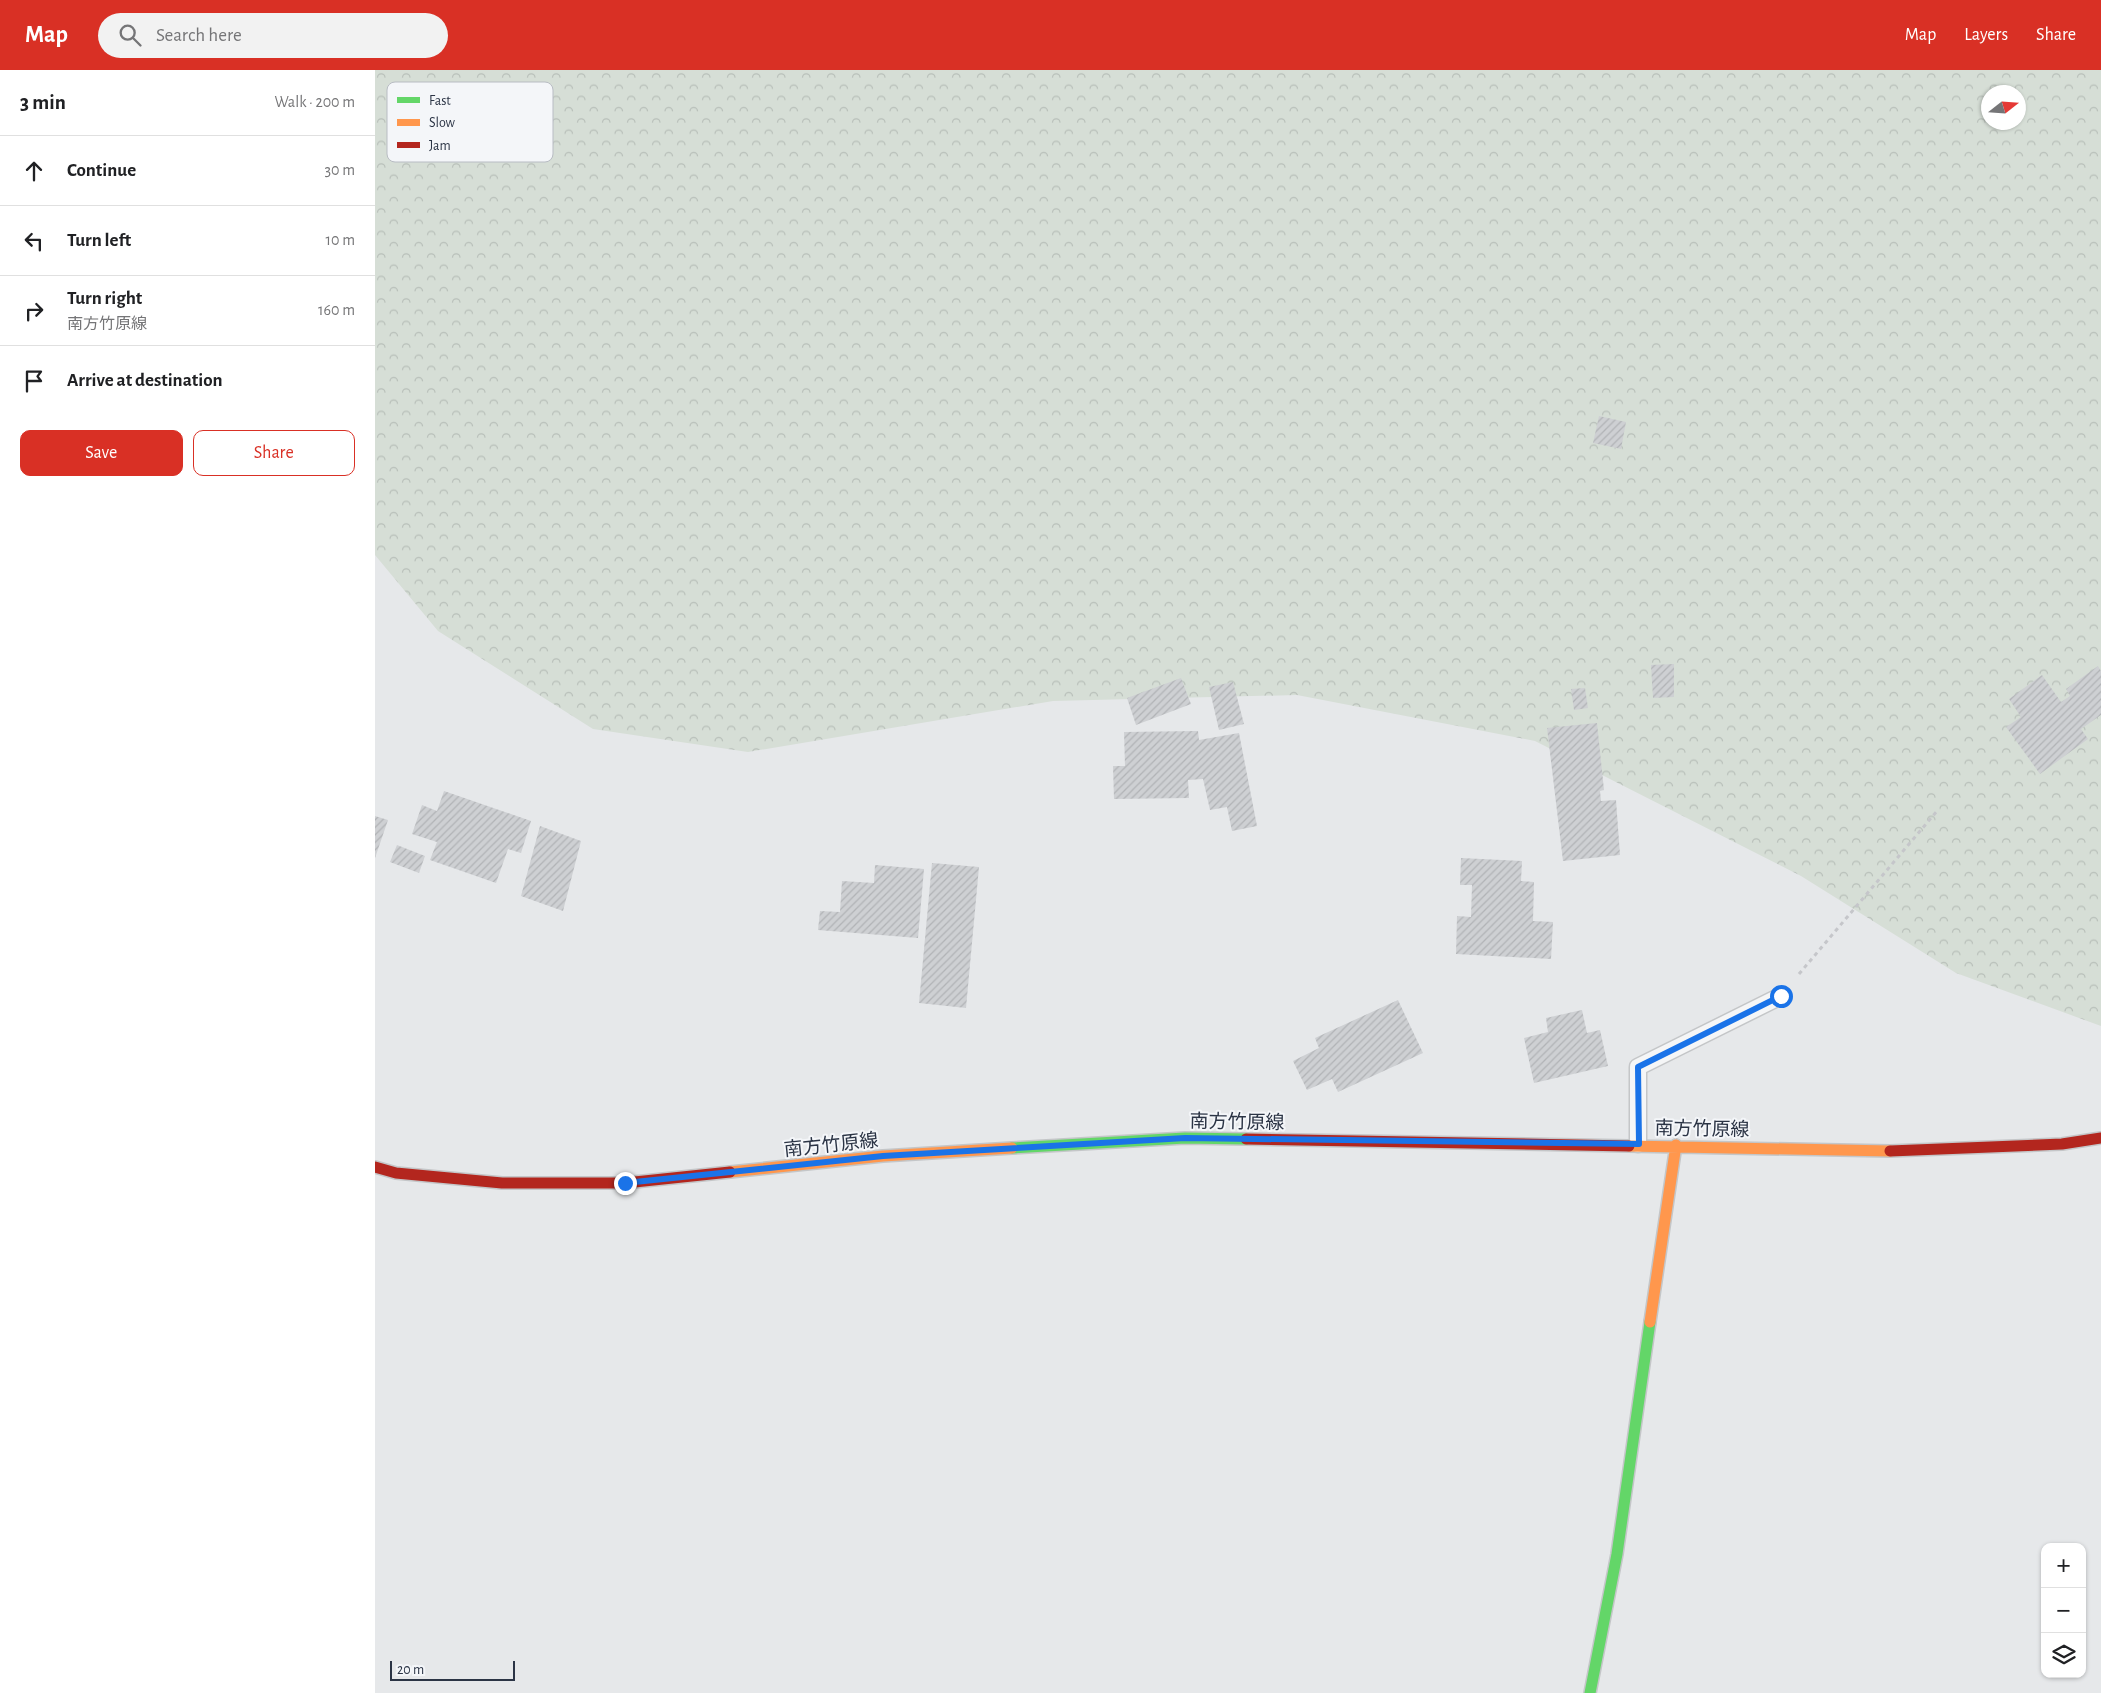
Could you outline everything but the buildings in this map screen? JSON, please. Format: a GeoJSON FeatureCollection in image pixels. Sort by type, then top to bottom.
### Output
{"type":"FeatureCollection","features":[{"type":"Feature","properties":{"kind":"main road","name":"南方竹原線"},"geometry":{"type":"LineString","coordinates":[[375,1167],[396,1173],[502,1183],[625,1183],[883,1156],[1185,1138],[1639,1144],[1890,1150],[2062,1144],[2101,1138]]}},
{"type":"Feature","properties":{"kind":"main road"},"geometry":{"type":"LineString","coordinates":[[1590,1693],[1617,1554],[1676,1145]]}},
{"type":"Feature","properties":{"kind":"lane"},"geometry":{"type":"LineString","coordinates":[[1639,1144],[1638,1067],[1781,996]]}},
{"type":"Feature","properties":{"kind":"path"},"geometry":{"type":"LineString","coordinates":[[1781,996],[1937,811]]}},
{"type":"Feature","properties":{"kind":"green space"},"geometry":{"type":"Polygon","coordinates":[[[375,70],[2101,70],[2101,1026],[1956,973],[1801,876],[1535,741],[1297,695],[1053,701],[748,752],[593,729],[438,631],[375,555],[375,70]]]}},
{"type":"Feature","properties":{"kind":"traffic: fast"},"geometry":{"type":"LineString","coordinates":[[1012,1148],[1185,1138],[1246,1139]]}},
{"type":"Feature","properties":{"kind":"traffic: fast"},"geometry":{"type":"LineString","coordinates":[[1590,1693],[1617,1554],[1650,1322]]}},
{"type":"Feature","properties":{"kind":"traffic: slow"},"geometry":{"type":"LineString","coordinates":[[1650,1322],[1676,1145]]}},
{"type":"Feature","properties":{"kind":"traffic: slow"},"geometry":{"type":"LineString","coordinates":[[1629,1146],[1890,1151]]}},
{"type":"Feature","properties":{"kind":"traffic: slow"},"geometry":{"type":"LineString","coordinates":[[730,1172],[883,1156],[1012,1148]]}},
{"type":"Feature","properties":{"kind":"traffic: jam"},"geometry":{"type":"LineString","coordinates":[[1890,1151],[2062,1144],[2101,1138]]}},
{"type":"Feature","properties":{"kind":"traffic: jam"},"geometry":{"type":"LineString","coordinates":[[1246,1139],[1629,1146]]}},
{"type":"Feature","properties":{"kind":"traffic: jam"},"geometry":{"type":"LineString","coordinates":[[375,1167],[396,1173],[502,1183],[625,1183],[730,1172]]}},
{"type":"Feature","properties":{"kind":"route"},"geometry":{"type":"LineString","coordinates":[[625,1183],[883,1156],[1185,1138],[1639,1144],[1638,1067],[1781,996]]}}]}
